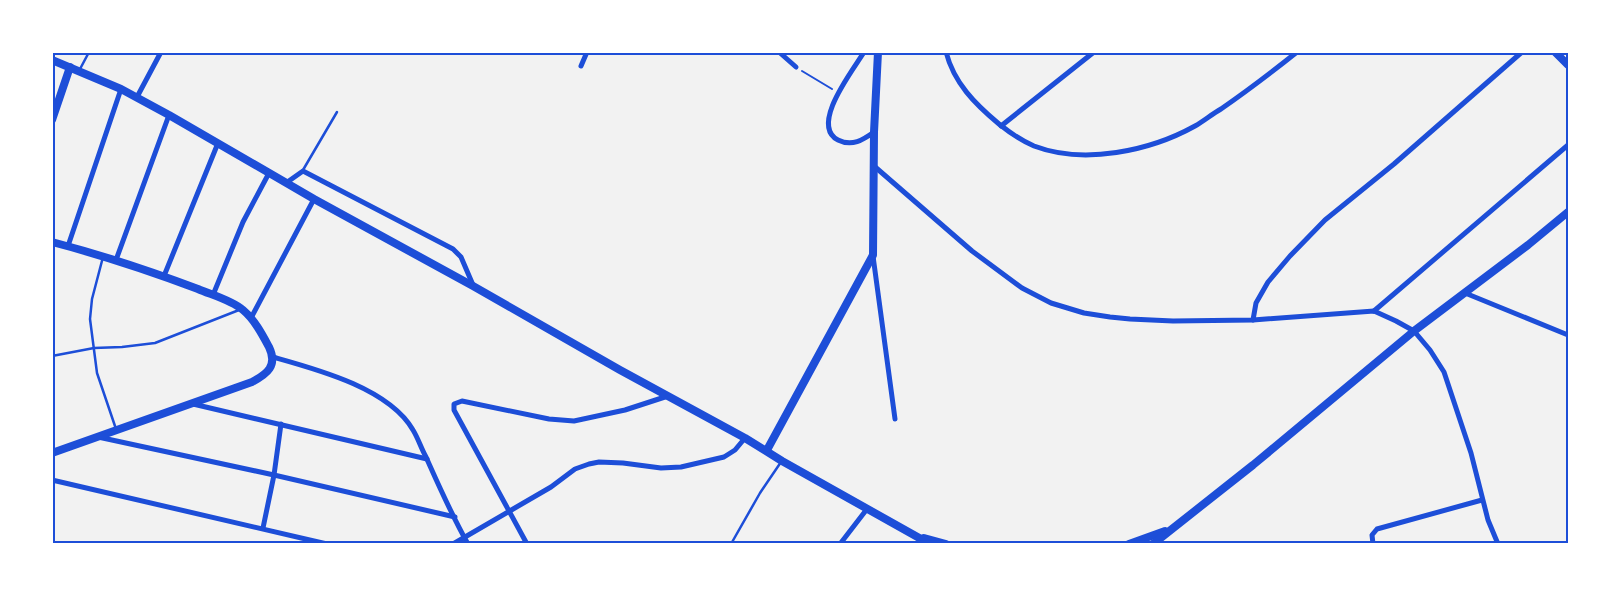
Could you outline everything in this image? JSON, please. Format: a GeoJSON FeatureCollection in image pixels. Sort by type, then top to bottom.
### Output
{"type":"FeatureCollection","features":[{"type":"Feature","properties":{"kind":"main road"},"geometry":{"type":"LineString","coordinates":[[767,450],[873,255],[874,132],[878,52]]}},
{"type":"Feature","properties":{"kind":"main road"},"geometry":{"type":"LineString","coordinates":[[1555,52],[1568,65]]}},
{"type":"Feature","properties":{"kind":"main road"},"geometry":{"type":"LineString","coordinates":[[52,60],[137,97],[314,199],[767,450],[782,461],[930,544]]}},
{"type":"Feature","properties":{"kind":"main road"},"geometry":{"type":"LineString","coordinates":[[52,120],[70,67]]}},
{"type":"Feature","properties":{"kind":"main road"},"geometry":{"type":"LineString","coordinates":[[1153,544],[1253,465],[1414,331],[1528,245],[1568,212]]}},
{"type":"Feature","properties":{"kind":"main road"},"geometry":{"type":"LineString","coordinates":[[52,242],[164,276],[213,295],[242,309],[261,333],[273,357],[272,365],[262,377],[193,404],[116,429],[52,453]]}},
{"type":"Feature","properties":{"kind":"main road"},"geometry":{"type":"LineString","coordinates":[[1129,544],[1174,527]]}},
{"type":"Feature","properties":{"kind":"main road"},"geometry":{"type":"LineString","coordinates":[[917,537],[924,544]]}},
{"type":"Feature","properties":{"kind":"main road"},"geometry":{"type":"LineString","coordinates":[[917,537],[946,544]]}},
{"type":"Feature","properties":{"kind":"street"},"geometry":{"type":"LineString","coordinates":[[137,97],[161,52]]}},
{"type":"Feature","properties":{"kind":"street"},"geometry":{"type":"LineString","coordinates":[[581,66],[587,52]]}},
{"type":"Feature","properties":{"kind":"street"},"geometry":{"type":"LineString","coordinates":[[779,52],[796,67]]}},
{"type":"Feature","properties":{"kind":"street"},"geometry":{"type":"LineString","coordinates":[[864,52],[838,92],[828,118],[828,124],[831,134],[837,139],[854,143],[862,141],[874,132]]}},
{"type":"Feature","properties":{"kind":"street"},"geometry":{"type":"LineString","coordinates":[[946,52],[954,75],[968,96],[1001,126],[1034,146],[1064,154],[1091,155],[1133,149],[1163,140],[1195,126],[1249,90],[1297,52]]}},
{"type":"Feature","properties":{"kind":"street"},"geometry":{"type":"LineString","coordinates":[[1001,126],[1094,52]]}},
{"type":"Feature","properties":{"kind":"street"},"geometry":{"type":"LineString","coordinates":[[1253,320],[1256,303],[1268,282],[1325,220],[1394,164],[1522,52]]}},
{"type":"Feature","properties":{"kind":"street"},"geometry":{"type":"LineString","coordinates":[[68,246],[121,89]]}},
{"type":"Feature","properties":{"kind":"street"},"geometry":{"type":"LineString","coordinates":[[116,260],[169,115]]}},
{"type":"Feature","properties":{"kind":"street"},"geometry":{"type":"LineString","coordinates":[[164,276],[218,143]]}},
{"type":"Feature","properties":{"kind":"street"},"geometry":{"type":"LineString","coordinates":[[1374,311],[1568,145]]}},
{"type":"Feature","properties":{"kind":"street"},"geometry":{"type":"LineString","coordinates":[[874,166],[972,251],[1022,288],[1051,302],[1084,312],[1130,320],[1253,320],[1374,311],[1414,331],[1430,350],[1444,372],[1471,452],[1490,528],[1498,544]]}},
{"type":"Feature","properties":{"kind":"street"},"geometry":{"type":"LineString","coordinates":[[286,183],[303,171],[453,249],[461,258],[473,286]]}},
{"type":"Feature","properties":{"kind":"street"},"geometry":{"type":"LineString","coordinates":[[213,295],[243,222],[268,173]]}},
{"type":"Feature","properties":{"kind":"street"},"geometry":{"type":"LineString","coordinates":[[251,318],[314,199]]}},
{"type":"Feature","properties":{"kind":"street"},"geometry":{"type":"LineString","coordinates":[[873,255],[895,419]]}},
{"type":"Feature","properties":{"kind":"street"},"geometry":{"type":"LineString","coordinates":[[1465,293],[1568,336]]}},
{"type":"Feature","properties":{"kind":"street"},"geometry":{"type":"LineString","coordinates":[[273,357],[334,376],[383,400],[397,412],[412,429],[468,544]]}},
{"type":"Feature","properties":{"kind":"street"},"geometry":{"type":"LineString","coordinates":[[527,544],[454,410],[454,404],[462,401],[549,419],[574,421],[625,410],[668,396]]}},
{"type":"Feature","properties":{"kind":"street"},"geometry":{"type":"LineString","coordinates":[[193,404],[427,459]]}},
{"type":"Feature","properties":{"kind":"street"},"geometry":{"type":"LineString","coordinates":[[263,528],[274,475],[281,424]]}},
{"type":"Feature","properties":{"kind":"street"},"geometry":{"type":"LineString","coordinates":[[95,437],[274,475],[455,517]]}},
{"type":"Feature","properties":{"kind":"street"},"geometry":{"type":"LineString","coordinates":[[453,544],[550,487],[564,476],[588,464],[599,462],[661,468],[681,467],[724,456],[735,450],[745,438]]}},
{"type":"Feature","properties":{"kind":"street"},"geometry":{"type":"LineString","coordinates":[[52,480],[327,544]]}},
{"type":"Feature","properties":{"kind":"street"},"geometry":{"type":"LineString","coordinates":[[1373,544],[1372,535],[1377,529],[1482,500]]}},
{"type":"Feature","properties":{"kind":"street"},"geometry":{"type":"LineString","coordinates":[[840,544],[867,509]]}},
{"type":"Feature","properties":{"kind":"lane"},"geometry":{"type":"LineString","coordinates":[[80,71],[88,54],[98,52]]}},
{"type":"Feature","properties":{"kind":"lane"},"geometry":{"type":"LineString","coordinates":[[303,171],[337,112]]}},
{"type":"Feature","properties":{"kind":"lane"},"geometry":{"type":"LineString","coordinates":[[103,256],[92,299],[90,319],[98,373],[116,429]]}},
{"type":"Feature","properties":{"kind":"lane"},"geometry":{"type":"LineString","coordinates":[[52,356],[94,348],[155,343],[242,309]]}},
{"type":"Feature","properties":{"kind":"lane"},"geometry":{"type":"LineString","coordinates":[[731,544],[760,493],[782,461]]}},
{"type":"Feature","properties":{"kind":"path"},"geometry":{"type":"LineString","coordinates":[[796,67],[838,92]]}}]}
